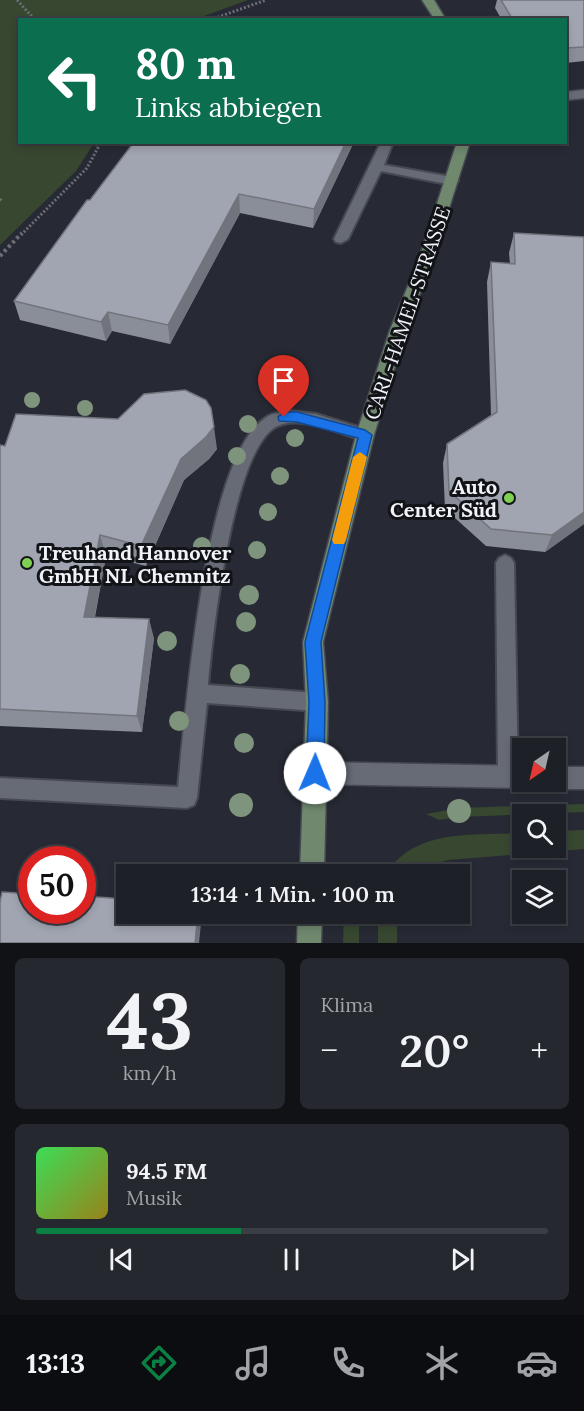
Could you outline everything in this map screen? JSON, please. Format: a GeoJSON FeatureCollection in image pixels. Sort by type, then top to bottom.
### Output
{"type":"FeatureCollection","features":[{"type":"Feature","properties":{"kind":"main road"},"geometry":{"type":"LineString","coordinates":[[428,0],[440,18]]}},
{"type":"Feature","properties":{"kind":"main road","name":"CARL-HAMEL-STRASSE"},"geometry":{"type":"LineString","coordinates":[[312,864],[317,702],[313,642],[365,435],[398,330],[426,259],[463,144]]}},
{"type":"Feature","properties":{"kind":"main road"},"geometry":{"type":"LineString","coordinates":[[309,943],[310,924]]}},
{"type":"Feature","properties":{"kind":"street"},"geometry":{"type":"LineString","coordinates":[[567,96],[584,94]]}},
{"type":"Feature","properties":{"kind":"street"},"geometry":{"type":"LineString","coordinates":[[315,773],[512,777]]}},
{"type":"Feature","properties":{"kind":"street"},"geometry":{"type":"LineString","coordinates":[[566,778],[584,778]]}},
{"type":"Feature","properties":{"kind":"lane"},"geometry":{"type":"LineString","coordinates":[[341,239],[386,144]]}},
{"type":"Feature","properties":{"kind":"lane"},"geometry":{"type":"LineString","coordinates":[[377,167],[452,181]]}},
{"type":"Feature","properties":{"kind":"lane"},"geometry":{"type":"LineString","coordinates":[[0,788],[187,798],[202,646],[222,530],[246,457],[257,436],[269,423],[284,417],[307,420],[365,435]]}},
{"type":"Feature","properties":{"kind":"lane"},"geometry":{"type":"LineString","coordinates":[[505,563],[513,738]]}},
{"type":"Feature","properties":{"kind":"lane"},"geometry":{"type":"LineString","coordinates":[[198,693],[317,702]]}},
{"type":"Feature","properties":{"kind":"path"},"geometry":{"type":"LineString","coordinates":[[17,0],[33,18]]}},
{"type":"Feature","properties":{"kind":"path"},"geometry":{"type":"LineString","coordinates":[[216,18],[266,0]]}},
{"type":"Feature","properties":{"kind":"path"},"geometry":{"type":"LineString","coordinates":[[0,256],[87,168],[100,144]]}},
{"type":"Feature","properties":{"kind":"green space"},"geometry":{"type":"Polygon","coordinates":[[[0,0],[248,0],[199,18],[18,18],[18,144],[93,144],[76,171],[0,245],[0,0]]]}},
{"type":"Feature","properties":{"kind":"green space"},"geometry":{"type":"Polygon","coordinates":[[[584,804],[584,812],[566,813],[566,805],[584,804]]]}},
{"type":"Feature","properties":{"kind":"green space"},"geometry":{"type":"Polygon","coordinates":[[[512,806],[512,815],[439,820],[426,814],[459,808],[512,806]]]}},
{"type":"Feature","properties":{"kind":"green space"},"geometry":{"type":"Polygon","coordinates":[[[584,830],[584,849],[566,850],[566,831],[584,830]]]}},
{"type":"Feature","properties":{"kind":"green space"},"geometry":{"type":"Polygon","coordinates":[[[512,833],[512,855],[448,860],[435,864],[394,864],[413,849],[429,842],[465,835],[512,833]]]}},
{"type":"Feature","properties":{"kind":"green space"},"geometry":{"type":"Polygon","coordinates":[[[344,924],[359,924],[359,943],[343,943],[344,924]]]}},
{"type":"Feature","properties":{"kind":"green space"},"geometry":{"type":"Polygon","coordinates":[[[378,924],[397,924],[397,943],[378,943],[378,924]]]}},
{"type":"Feature","properties":{"kind":"building"},"geometry":{"type":"Polygon","coordinates":[[[501,0],[584,0],[584,47],[567,48],[567,18],[512,18],[501,0]]]}},
{"type":"Feature","properties":{"kind":"building"},"geometry":{"type":"Polygon","coordinates":[[[132,144],[345,144],[314,209],[239,194],[168,325],[108,312],[101,322],[14,301],[87,200],[90,200],[132,144]]]}},
{"type":"Feature","properties":{"kind":"building"},"geometry":{"type":"Polygon","coordinates":[[[514,233],[584,237],[584,512],[552,535],[491,529],[449,491],[447,444],[497,412],[491,262],[515,264],[514,233]]]}},
{"type":"Feature","properties":{"kind":"building"},"geometry":{"type":"Polygon","coordinates":[[[185,390],[206,400],[211,408],[214,427],[181,459],[141,546],[100,535],[84,617],[149,619],[137,716],[0,709],[0,445],[5,446],[16,414],[118,419],[144,394],[185,390]]]}},
{"type":"Feature","properties":{"kind":"building"},"geometry":{"type":"Polygon","coordinates":[[[2,892],[18,893],[18,924],[96,924],[96,897],[116,898],[116,924],[197,924],[195,943],[0,943],[2,892]]]}},
{"type":"Feature","properties":{"kind":"slow traffic"},"geometry":{"type":"LineString","coordinates":[[339,540],[360,457]]}},
{"type":"Feature","properties":{"kind":"place","name":"Auto Center Süd"},"geometry":{"type":"Point","coordinates":[509,498]}},
{"type":"Feature","properties":{"kind":"place","name":"Treuhand Hannover GmbH NL Chemnitz"},"geometry":{"type":"Point","coordinates":[27,563]}},
{"type":"Feature","properties":{"kind":"route"},"geometry":{"type":"LineString","coordinates":[[284,417],[297,417],[365,435],[313,642],[317,702],[315,773]]}}]}
